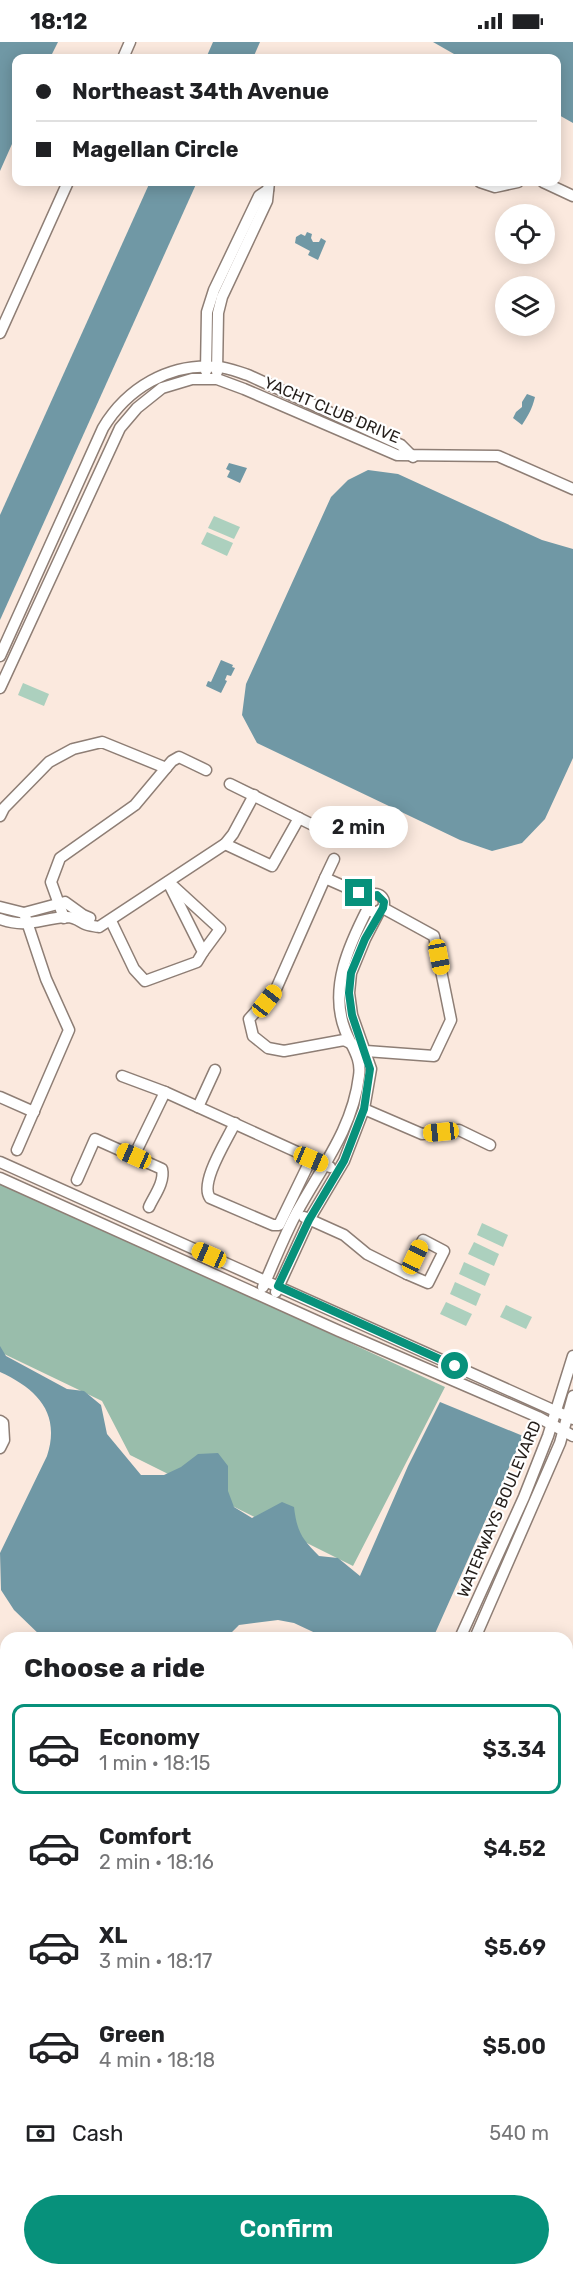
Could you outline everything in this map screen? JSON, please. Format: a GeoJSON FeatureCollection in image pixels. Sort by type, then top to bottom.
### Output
{"type":"FeatureCollection","features":[{"type":"Feature","properties":{"kind":"street"},"geometry":{"type":"LineString","coordinates":[[0,333],[66,186]]}},
{"type":"Feature","properties":{"kind":"street"},"geometry":{"type":"LineString","coordinates":[[210,375],[214,290],[259,196],[268,186]]}},
{"type":"Feature","properties":{"kind":"street"},"geometry":{"type":"LineString","coordinates":[[552,186],[573,195]]}},
{"type":"Feature","properties":{"kind":"street"},"geometry":{"type":"LineString","coordinates":[[213,312],[218,367]]}},
{"type":"Feature","properties":{"kind":"street","name":"YACHT CLUB DRIVE"},"geometry":{"type":"LineString","coordinates":[[0,688],[120,428],[136,408],[162,388],[210,375],[218,367],[248,375],[401,445],[413,457]]}},
{"type":"Feature","properties":{"kind":"street","name":"YACHT CLUB DRIVE"},"geometry":{"type":"LineString","coordinates":[[0,656],[109,418],[128,397],[153,380],[181,370],[210,375],[398,455],[413,457]]}},
{"type":"Feature","properties":{"kind":"street"},"geometry":{"type":"LineString","coordinates":[[413,457],[498,456],[573,489]]}},
{"type":"Feature","properties":{"kind":"street"},"geometry":{"type":"LineString","coordinates":[[0,816],[4,808],[49,762],[73,749],[102,742],[166,768]]}},
{"type":"Feature","properties":{"kind":"street"},"geometry":{"type":"LineString","coordinates":[[66,918],[51,882],[60,858],[135,805],[171,761],[179,757],[206,770]]}},
{"type":"Feature","properties":{"kind":"street"},"geometry":{"type":"LineString","coordinates":[[230,784],[321,829]]}},
{"type":"Feature","properties":{"kind":"street"},"geometry":{"type":"LineString","coordinates":[[0,919],[12,923],[28,924],[66,918],[99,927],[225,844],[254,795]]}},
{"type":"Feature","properties":{"kind":"street"},"geometry":{"type":"LineString","coordinates":[[225,844],[272,866],[299,818]]}},
{"type":"Feature","properties":{"kind":"street"},"geometry":{"type":"LineString","coordinates":[[334,859],[276,988],[249,1019],[252,1036],[268,1048],[284,1051],[344,1040],[366,1051],[435,1056],[451,1020],[434,936],[381,909]]}},
{"type":"Feature","properties":{"kind":"street"},"geometry":{"type":"LineString","coordinates":[[325,878],[359,893],[374,912],[381,909]]}},
{"type":"Feature","properties":{"kind":"street"},"geometry":{"type":"LineString","coordinates":[[111,921],[134,969],[145,981],[197,962],[220,929],[168,882]]}},
{"type":"Feature","properties":{"kind":"street"},"geometry":{"type":"LineString","coordinates":[[168,882],[203,951]]}},
{"type":"Feature","properties":{"kind":"street"},"geometry":{"type":"LineString","coordinates":[[260,1295],[296,1213],[336,1147],[353,1106],[360,1076],[359,1060],[345,1029],[338,987],[344,960],[374,894],[380,896],[384,902],[351,973],[349,993],[352,1015],[366,1051],[370,1069],[364,1109],[356,1134],[338,1171],[309,1220],[272,1300]]}},
{"type":"Feature","properties":{"kind":"street"},"geometry":{"type":"LineString","coordinates":[[0,907],[24,913],[66,902],[83,915],[101,922],[111,921]]}},
{"type":"Feature","properties":{"kind":"street"},"geometry":{"type":"LineString","coordinates":[[17,1150],[69,1030],[46,979],[24,913]]}},
{"type":"Feature","properties":{"kind":"street"},"geometry":{"type":"LineString","coordinates":[[198,1107],[215,1070]]}},
{"type":"Feature","properties":{"kind":"street"},"geometry":{"type":"LineString","coordinates":[[122,1076],[165,1092],[338,1171]]}},
{"type":"Feature","properties":{"kind":"street"},"geometry":{"type":"LineString","coordinates":[[134,1156],[165,1092]]}},
{"type":"Feature","properties":{"kind":"street"},"geometry":{"type":"LineString","coordinates":[[0,1097],[34,1112]]}},
{"type":"Feature","properties":{"kind":"street"},"geometry":{"type":"LineString","coordinates":[[364,1109],[422,1134],[459,1130],[490,1144]]}},
{"type":"Feature","properties":{"kind":"street"},"geometry":{"type":"LineString","coordinates":[[235,1123],[207,1181],[206,1192],[210,1198],[273,1225],[279,1225],[311,1159]]}},
{"type":"Feature","properties":{"kind":"street"},"geometry":{"type":"LineString","coordinates":[[77,1180],[95,1139],[162,1169],[164,1173],[149,1207]]}},
{"type":"Feature","properties":{"kind":"street"},"geometry":{"type":"LineString","coordinates":[[0,1162],[570,1417]]}},
{"type":"Feature","properties":{"kind":"street"},"geometry":{"type":"LineString","coordinates":[[0,1178],[568,1433]]}},
{"type":"Feature","properties":{"kind":"street"},"geometry":{"type":"LineString","coordinates":[[296,1213],[344,1235],[367,1254],[407,1274]]}},
{"type":"Feature","properties":{"kind":"street","name":"WATERWAYS BOULEVARD"},"geometry":{"type":"LineString","coordinates":[[463,1632],[524,1497],[552,1424],[573,1356]]}},
{"type":"Feature","properties":{"kind":"street","name":"WATERWAYS BOULEVARD"},"geometry":{"type":"LineString","coordinates":[[478,1632],[560,1443],[568,1433],[573,1396]]}},
{"type":"Feature","properties":{"kind":"street"},"geometry":{"type":"LineString","coordinates":[[0,1448],[4,1440],[2,1422]]}},
{"type":"Feature","properties":{"kind":"green space"},"geometry":{"type":"Polygon","coordinates":[[[214,516],[240,527],[234,539],[208,528],[214,516]]]}},
{"type":"Feature","properties":{"kind":"green space"},"geometry":{"type":"Polygon","coordinates":[[[207,532],[233,543],[227,556],[201,544],[207,532]]]}},
{"type":"Feature","properties":{"kind":"green space"},"geometry":{"type":"Polygon","coordinates":[[[23,683],[49,694],[44,706],[18,695],[23,683]]]}},
{"type":"Feature","properties":{"kind":"green space"},"geometry":{"type":"Polygon","coordinates":[[[0,1180],[445,1387],[353,1566],[130,1455],[102,1401],[0,1352],[0,1180]]]}},
{"type":"Feature","properties":{"kind":"green space"},"geometry":{"type":"Polygon","coordinates":[[[482,1223],[508,1235],[503,1247],[477,1235],[482,1223]]]}},
{"type":"Feature","properties":{"kind":"green space"},"geometry":{"type":"Polygon","coordinates":[[[474,1242],[499,1254],[494,1266],[468,1254],[474,1242]]]}},
{"type":"Feature","properties":{"kind":"green space"},"geometry":{"type":"Polygon","coordinates":[[[464,1262],[490,1274],[485,1286],[459,1274],[464,1262]]]}},
{"type":"Feature","properties":{"kind":"green space"},"geometry":{"type":"Polygon","coordinates":[[[455,1282],[481,1294],[476,1306],[450,1294],[455,1282]]]}},
{"type":"Feature","properties":{"kind":"green space"},"geometry":{"type":"Polygon","coordinates":[[[446,1302],[472,1314],[466,1326],[440,1314],[446,1302]]]}},
{"type":"Feature","properties":{"kind":"green space"},"geometry":{"type":"Polygon","coordinates":[[[506,1305],[532,1317],[526,1329],[500,1317],[506,1305]]]}},
{"type":"Feature","properties":{"kind":"water"},"geometry":{"type":"Polygon","coordinates":[[[0,42],[58,42],[52,54],[12,54],[12,144],[0,171],[0,42]]]}},
{"type":"Feature","properties":{"kind":"water"},"geometry":{"type":"Polygon","coordinates":[[[213,42],[260,42],[255,54],[208,54],[213,42]]]}},
{"type":"Feature","properties":{"kind":"water"},"geometry":{"type":"Polygon","coordinates":[[[433,42],[573,42],[573,123],[561,116],[561,54],[454,54],[433,42]]]}},
{"type":"Feature","properties":{"kind":"water"},"geometry":{"type":"Polygon","coordinates":[[[148,186],[195,186],[0,620],[0,515],[148,186]]]}},
{"type":"Feature","properties":{"kind":"water"},"geometry":{"type":"Polygon","coordinates":[[[307,232],[312,234],[313,242],[319,242],[321,238],[326,241],[318,260],[308,255],[310,251],[295,243],[296,237],[301,234],[305,236],[307,232]]]}},
{"type":"Feature","properties":{"kind":"water"},"geometry":{"type":"Polygon","coordinates":[[[527,394],[535,397],[522,425],[513,418],[522,407],[527,394]]]}},
{"type":"Feature","properties":{"kind":"water"},"geometry":{"type":"Polygon","coordinates":[[[229,463],[247,468],[240,483],[227,477],[230,471],[226,469],[229,463]]]}},
{"type":"Feature","properties":{"kind":"water"},"geometry":{"type":"Polygon","coordinates":[[[368,470],[398,474],[542,540],[573,549],[573,758],[545,819],[522,843],[492,851],[460,840],[257,743],[242,715],[246,684],[331,497],[348,480],[368,470]]]}},
{"type":"Feature","properties":{"kind":"water"},"geometry":{"type":"Polygon","coordinates":[[[221,660],[235,668],[231,676],[227,675],[225,680],[227,681],[221,693],[206,686],[208,681],[211,682],[221,660]]]}},
{"type":"Feature","properties":{"kind":"water"},"geometry":{"type":"Polygon","coordinates":[[[0,1346],[6,1356],[67,1389],[84,1391],[101,1405],[107,1434],[141,1475],[164,1475],[181,1467],[198,1454],[218,1453],[228,1466],[228,1491],[234,1507],[252,1518],[282,1502],[294,1507],[299,1529],[304,1540],[313,1550],[319,1556],[338,1558],[360,1576],[408,1466],[440,1402],[523,1436],[436,1632],[313,1632],[294,1623],[278,1620],[239,1625],[232,1632],[37,1632],[14,1610],[1,1590],[0,1553],[47,1456],[51,1441],[51,1427],[43,1404],[35,1395],[25,1386],[0,1372],[0,1346]]]}},
{"type":"Feature","properties":{"kind":"route"},"geometry":{"type":"LineString","coordinates":[[359,893],[368,898],[374,894],[380,896],[384,902],[351,973],[349,993],[352,1015],[366,1051],[370,1069],[364,1109],[344,1161],[309,1220],[278,1286],[455,1366]]}}]}
